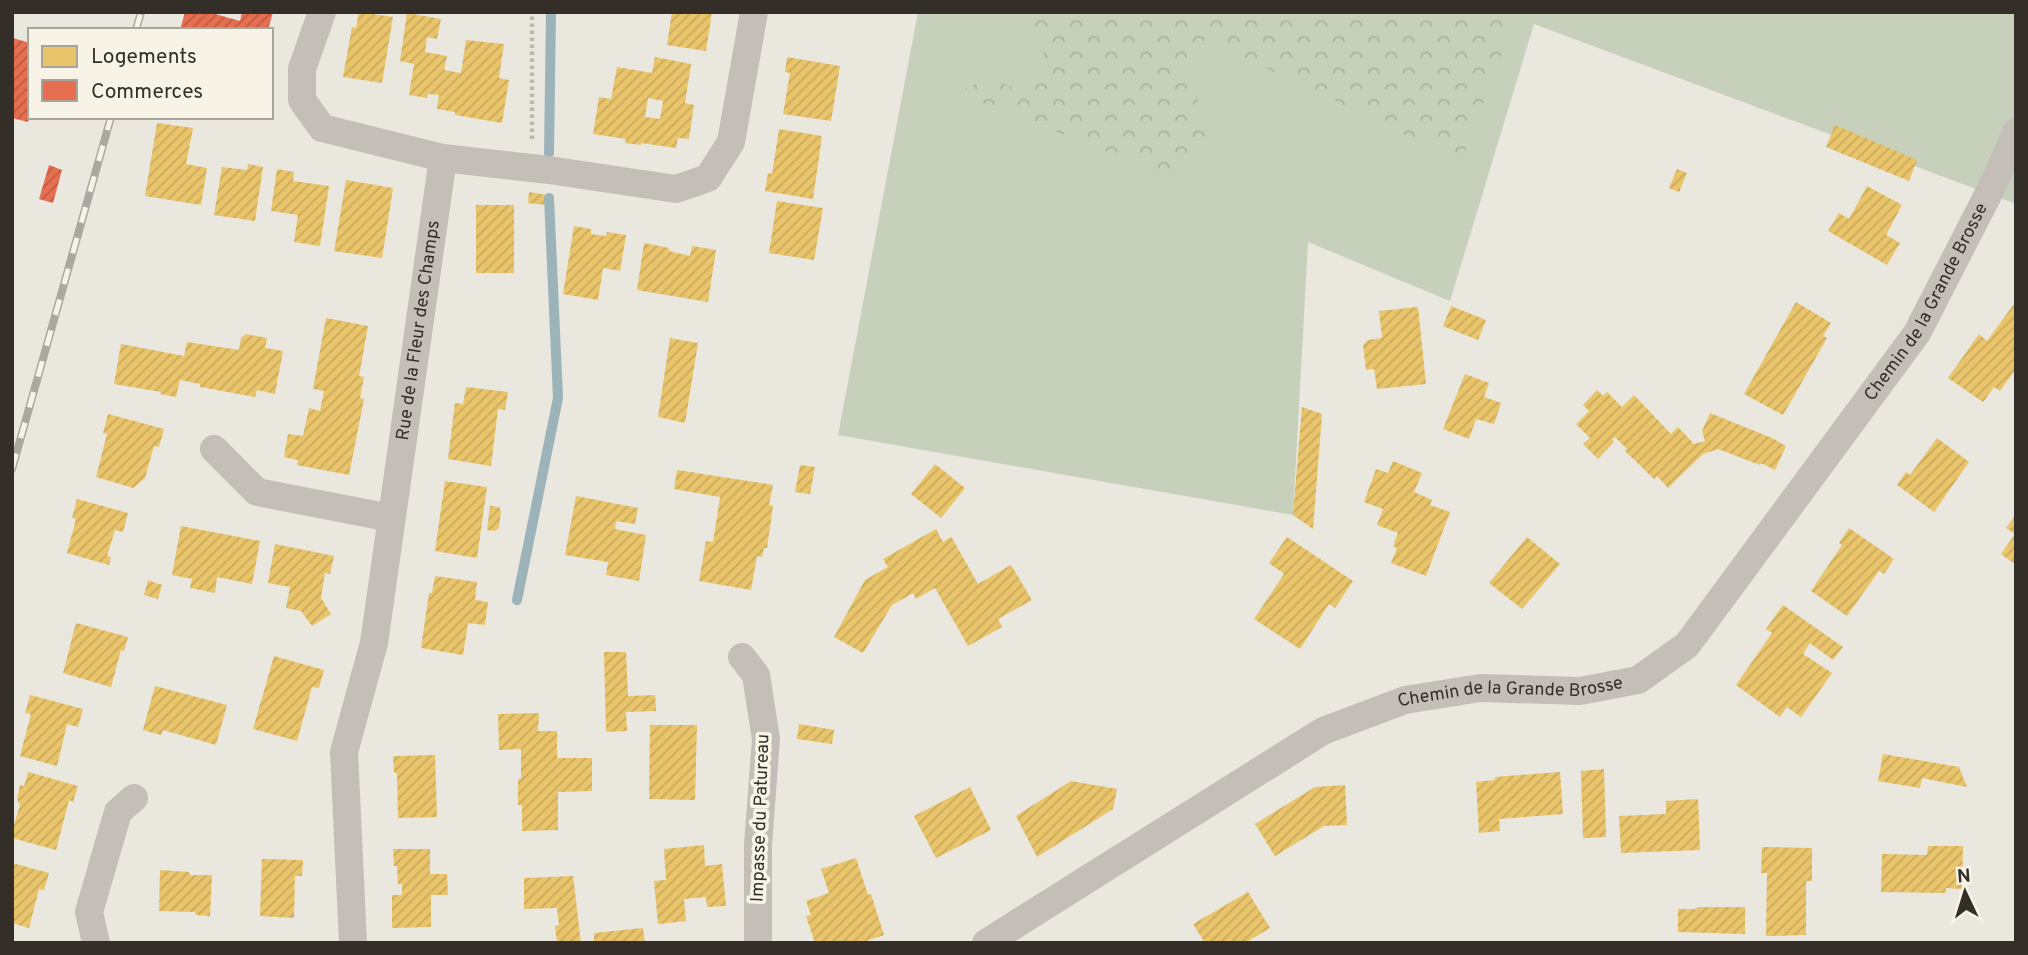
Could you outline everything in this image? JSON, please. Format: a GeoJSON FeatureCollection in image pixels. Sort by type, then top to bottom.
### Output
{"type":"FeatureCollection","features":[{"type":"Feature","properties":{"kind":"street"},"geometry":{"type":"LineString","coordinates":[[322,12],[302,69],[302,100],[322,128],[443,158],[676,189],[708,177],[731,142],[754,12]]}},
{"type":"Feature","properties":{"kind":"street","name":"Chemin de la Grande Brosse"},"geometry":{"type":"LineString","coordinates":[[986,943],[1323,731],[1405,699],[1480,688],[1580,691],[1638,680],[1687,645],[1917,333],[1994,183],[2016,132]]}},
{"type":"Feature","properties":{"kind":"street","name":"Rue de la Fleur des Champs"},"geometry":{"type":"LineString","coordinates":[[353,943],[344,752],[374,643],[443,158]]}},
{"type":"Feature","properties":{"kind":"street"},"geometry":{"type":"LineString","coordinates":[[214,449],[257,492],[391,519]]}},
{"type":"Feature","properties":{"kind":"street","name":"Impasse du Patureau"},"geometry":{"type":"LineString","coordinates":[[742,657],[756,675],[766,739],[758,845],[758,943]]}},
{"type":"Feature","properties":{"kind":"street"},"geometry":{"type":"LineString","coordinates":[[96,943],[89,912],[118,813],[134,798]]}},
{"type":"Feature","properties":{"kind":"path"},"geometry":{"type":"LineString","coordinates":[[528,168],[532,141],[532,12]]}},
{"type":"Feature","properties":{"kind":"green space"},"geometry":{"type":"Polygon","coordinates":[[[918,12],[2016,12],[2016,204],[1534,24],[1450,301],[1308,242],[1293,515],[838,435],[918,12]]]}},
{"type":"Feature","properties":{"kind":"green space"},"geometry":{"type":"Polygon","coordinates":[[[1023,12],[1507,12],[1516,16],[1461,162],[1206,39],[1180,63],[1219,142],[1164,174],[957,93],[989,77],[1030,95],[1044,51],[1023,12]]]}},
{"type":"Feature","properties":{"kind":"building: Logements"},"geometry":{"type":"Polygon","coordinates":[[[359,12],[393,17],[382,83],[343,77],[352,27],[356,28],[359,12]]]}},
{"type":"Feature","properties":{"kind":"building: Logements"},"geometry":{"type":"Polygon","coordinates":[[[672,12],[712,12],[706,51],[667,45],[672,12]]]}},
{"type":"Feature","properties":{"kind":"building: Logements"},"geometry":{"type":"Polygon","coordinates":[[[407,13],[441,19],[437,39],[427,37],[425,52],[447,56],[444,70],[461,73],[466,40],[504,44],[499,78],[509,80],[502,123],[437,109],[439,95],[428,94],[427,98],[409,95],[414,64],[400,61],[407,13]]]}},
{"type":"Feature","properties":{"kind":"building: Logements"},"geometry":{"type":"Polygon","coordinates":[[[655,57],[691,64],[685,103],[694,105],[689,139],[678,138],[676,148],[625,143],[626,139],[593,134],[599,97],[611,99],[617,67],[652,73],[655,57]],[[648,98],[645,117],[660,119],[663,101],[648,98]]]}},
{"type":"Feature","properties":{"kind":"building: Logements"},"geometry":{"type":"Polygon","coordinates":[[[787,57],[840,66],[831,121],[783,114],[790,73],[785,72],[787,57]]]}},
{"type":"Feature","properties":{"kind":"building: Logements"},"geometry":{"type":"Polygon","coordinates":[[[157,123],[193,128],[186,164],[207,168],[201,205],[145,196],[157,123]]]}},
{"type":"Feature","properties":{"kind":"building: Logements"},"geometry":{"type":"Polygon","coordinates":[[[1835,125],[1917,160],[1909,181],[1826,147],[1835,125]]]}},
{"type":"Feature","properties":{"kind":"building: Logements"},"geometry":{"type":"Polygon","coordinates":[[[779,129],[822,136],[813,199],[765,191],[768,173],[772,174],[779,129]]]}},
{"type":"Feature","properties":{"kind":"building: Logements"},"geometry":{"type":"Polygon","coordinates":[[[248,164],[263,167],[255,221],[214,215],[222,167],[247,170],[248,164]]]}},
{"type":"Feature","properties":{"kind":"building: Logements"},"geometry":{"type":"Polygon","coordinates":[[[277,169],[294,172],[293,181],[329,186],[320,246],[294,242],[298,215],[271,211],[277,169]]]}},
{"type":"Feature","properties":{"kind":"building: Logements"},"geometry":{"type":"Polygon","coordinates":[[[1677,169],[1687,173],[1679,192],[1669,188],[1677,169]]]}},
{"type":"Feature","properties":{"kind":"building: Logements"},"geometry":{"type":"Polygon","coordinates":[[[346,180],[393,188],[382,258],[334,251],[346,180]]]}},
{"type":"Feature","properties":{"kind":"building: Logements"},"geometry":{"type":"Polygon","coordinates":[[[1867,186],[1902,205],[1886,235],[1900,243],[1887,265],[1828,231],[1839,213],[1849,219],[1867,186]]]}},
{"type":"Feature","properties":{"kind":"building: Logements"},"geometry":{"type":"Polygon","coordinates":[[[529,192],[547,195],[546,205],[528,203],[529,192]]]}},
{"type":"Feature","properties":{"kind":"building: Logements"},"geometry":{"type":"Polygon","coordinates":[[[777,201],[823,208],[814,260],[769,253],[777,201]]]}},
{"type":"Feature","properties":{"kind":"building: Logements"},"geometry":{"type":"Polygon","coordinates":[[[476,205],[514,205],[514,273],[476,273],[476,205]]]}},
{"type":"Feature","properties":{"kind":"building: Logements"},"geometry":{"type":"Polygon","coordinates":[[[574,226],[591,229],[591,234],[606,236],[607,232],[626,235],[620,271],[603,268],[598,300],[563,294],[574,226]]]}},
{"type":"Feature","properties":{"kind":"building: Logements"},"geometry":{"type":"Polygon","coordinates":[[[644,243],[690,256],[692,246],[716,250],[708,302],[637,290],[644,243]]]}},
{"type":"Feature","properties":{"kind":"building: Logements"},"geometry":{"type":"Polygon","coordinates":[[[2016,301],[2016,369],[2000,391],[1994,387],[1983,402],[1948,378],[1979,334],[1987,341],[2016,301]]]}},
{"type":"Feature","properties":{"kind":"building: Logements"},"geometry":{"type":"Polygon","coordinates":[[[1796,302],[1831,323],[1823,336],[1827,338],[1783,415],[1744,394],[1796,302]]]}},
{"type":"Feature","properties":{"kind":"building: Logements"},"geometry":{"type":"Polygon","coordinates":[[[1451,306],[1486,320],[1478,340],[1443,326],[1451,306]]]}},
{"type":"Feature","properties":{"kind":"building: Logements"},"geometry":{"type":"Polygon","coordinates":[[[1418,307],[1426,384],[1377,389],[1374,369],[1366,370],[1363,345],[1368,340],[1382,338],[1379,311],[1418,307]]]}},
{"type":"Feature","properties":{"kind":"building: Logements"},"geometry":{"type":"Polygon","coordinates":[[[326,318],[368,326],[359,376],[364,377],[360,398],[364,399],[349,475],[297,465],[298,460],[284,457],[288,434],[303,436],[309,408],[320,411],[324,391],[313,389],[326,318]]]}},
{"type":"Feature","properties":{"kind":"building: Logements"},"geometry":{"type":"Polygon","coordinates":[[[246,334],[267,338],[265,348],[283,351],[275,394],[257,390],[255,397],[200,387],[200,384],[180,380],[176,397],[114,384],[121,344],[184,356],[187,342],[239,350],[241,338],[246,334]]]}},
{"type":"Feature","properties":{"kind":"building: Logements"},"geometry":{"type":"Polygon","coordinates":[[[670,338],[698,343],[685,423],[658,417],[670,338]]]}},
{"type":"Feature","properties":{"kind":"building: Logements"},"geometry":{"type":"Polygon","coordinates":[[[1465,374],[1489,383],[1484,397],[1501,403],[1494,424],[1476,419],[1469,439],[1443,429],[1465,374]]]}},
{"type":"Feature","properties":{"kind":"building: Logements"},"geometry":{"type":"Polygon","coordinates":[[[466,387],[508,392],[505,410],[498,409],[491,466],[448,459],[455,403],[463,404],[466,387]]]}},
{"type":"Feature","properties":{"kind":"building: Logements"},"geometry":{"type":"Polygon","coordinates":[[[1597,390],[1603,396],[1607,392],[1622,407],[1634,395],[1671,434],[1678,427],[1694,444],[1705,441],[1702,431],[1710,413],[1786,446],[1775,470],[1718,449],[1703,454],[1668,488],[1657,476],[1654,479],[1625,451],[1627,449],[1615,437],[1612,439],[1614,442],[1598,459],[1583,444],[1590,438],[1576,424],[1589,411],[1583,405],[1597,390]]]}},
{"type":"Feature","properties":{"kind":"building: Logements"},"geometry":{"type":"Polygon","coordinates":[[[1302,407],[1322,414],[1313,529],[1293,515],[1302,407]]]}},
{"type":"Feature","properties":{"kind":"building: Logements"},"geometry":{"type":"Polygon","coordinates":[[[108,414],[164,429],[159,447],[154,446],[145,478],[133,488],[96,477],[107,434],[103,433],[108,414]]]}},
{"type":"Feature","properties":{"kind":"building: Logements"},"geometry":{"type":"Polygon","coordinates":[[[1937,438],[1969,462],[1934,512],[1897,485],[1906,472],[1910,475],[1937,438]]]}},
{"type":"Feature","properties":{"kind":"building: Logements"},"geometry":{"type":"Polygon","coordinates":[[[1393,461],[1422,473],[1414,492],[1432,500],[1430,505],[1450,512],[1426,576],[1391,563],[1397,548],[1393,546],[1398,533],[1377,525],[1383,509],[1364,502],[1376,469],[1388,473],[1393,461]]]}},
{"type":"Feature","properties":{"kind":"building: Logements"},"geometry":{"type":"Polygon","coordinates":[[[935,464],[965,488],[941,518],[911,494],[935,464]]]}},
{"type":"Feature","properties":{"kind":"building: Logements"},"geometry":{"type":"Polygon","coordinates":[[[800,465],[815,467],[810,494],[795,492],[800,465]]]}},
{"type":"Feature","properties":{"kind":"building: Logements"},"geometry":{"type":"Polygon","coordinates":[[[677,470],[773,485],[767,548],[764,548],[762,557],[757,556],[751,590],[699,581],[706,541],[713,542],[720,497],[674,489],[677,470]]]}},
{"type":"Feature","properties":{"kind":"building: Logements"},"geometry":{"type":"Polygon","coordinates":[[[445,481],[487,487],[477,558],[435,551],[445,481]]]}},
{"type":"Feature","properties":{"kind":"building: Logements"},"geometry":{"type":"Polygon","coordinates":[[[576,496],[638,508],[635,524],[616,521],[615,529],[646,535],[639,581],[606,575],[608,562],[565,555],[576,496]]]}},
{"type":"Feature","properties":{"kind":"building: Logements"},"geometry":{"type":"Polygon","coordinates":[[[77,499],[128,513],[123,532],[115,530],[107,556],[111,557],[109,565],[67,553],[76,519],[72,518],[77,499]]]}},
{"type":"Feature","properties":{"kind":"building: Logements"},"geometry":{"type":"Polygon","coordinates":[[[490,506],[499,507],[501,511],[499,528],[495,531],[487,530],[490,506]]]}},
{"type":"Feature","properties":{"kind":"building: Logements"},"geometry":{"type":"Polygon","coordinates":[[[2016,514],[2016,565],[2001,554],[2015,534],[2006,528],[2016,514]]]}},
{"type":"Feature","properties":{"kind":"building: Logements"},"geometry":{"type":"Polygon","coordinates":[[[181,526],[260,541],[252,584],[217,577],[215,593],[190,588],[192,579],[172,575],[181,526]]]}},
{"type":"Feature","properties":{"kind":"building: Logements"},"geometry":{"type":"Polygon","coordinates":[[[1849,528],[1894,559],[1884,574],[1879,571],[1847,616],[1811,591],[1842,545],[1839,543],[1849,528]]]}},
{"type":"Feature","properties":{"kind":"building: Logements"},"geometry":{"type":"Polygon","coordinates":[[[936,529],[943,542],[952,538],[978,584],[1011,565],[1032,600],[998,619],[1002,627],[968,646],[935,588],[916,599],[913,593],[892,605],[863,653],[834,637],[865,580],[888,567],[883,559],[936,529]]]}},
{"type":"Feature","properties":{"kind":"building: Logements"},"geometry":{"type":"Polygon","coordinates":[[[1287,537],[1353,581],[1335,608],[1329,604],[1300,649],[1254,619],[1284,574],[1269,563],[1287,537]]]}},
{"type":"Feature","properties":{"kind":"building: Logements"},"geometry":{"type":"Polygon","coordinates":[[[1527,537],[1560,564],[1522,609],[1489,583],[1527,537]]]}},
{"type":"Feature","properties":{"kind":"building: Logements"},"geometry":{"type":"Polygon","coordinates":[[[275,544],[334,556],[330,574],[325,573],[321,598],[331,614],[312,626],[301,611],[286,608],[290,587],[268,583],[275,544]]]}},
{"type":"Feature","properties":{"kind":"building: Logements"},"geometry":{"type":"Polygon","coordinates":[[[435,576],[477,582],[475,600],[488,602],[485,625],[468,623],[463,655],[421,648],[429,593],[432,593],[435,576]]]}},
{"type":"Feature","properties":{"kind":"building: Logements"},"geometry":{"type":"Polygon","coordinates":[[[148,580],[162,585],[158,599],[144,595],[148,580]]]}},
{"type":"Feature","properties":{"kind":"building: Logements"},"geometry":{"type":"Polygon","coordinates":[[[1783,605],[1843,647],[1833,660],[1810,643],[1803,654],[1832,673],[1801,717],[1787,707],[1780,717],[1736,685],[1772,633],[1766,629],[1783,605]]]}},
{"type":"Feature","properties":{"kind":"building: Logements"},"geometry":{"type":"Polygon","coordinates":[[[76,623],[128,637],[124,651],[121,650],[111,687],[63,673],[76,623]]]}},
{"type":"Feature","properties":{"kind":"building: Logements"},"geometry":{"type":"Polygon","coordinates":[[[604,652],[626,652],[628,696],[655,695],[656,711],[626,712],[627,731],[606,732],[604,652]]]}},
{"type":"Feature","properties":{"kind":"building: Logements"},"geometry":{"type":"Polygon","coordinates":[[[274,656],[324,670],[319,688],[312,687],[297,741],[253,729],[274,656]]]}},
{"type":"Feature","properties":{"kind":"building: Logements"},"geometry":{"type":"Polygon","coordinates":[[[155,686],[227,705],[216,745],[163,730],[161,735],[143,730],[155,686]]]}},
{"type":"Feature","properties":{"kind":"building: Logements"},"geometry":{"type":"Polygon","coordinates":[[[30,695],[83,709],[78,727],[67,724],[57,766],[20,756],[31,714],[25,713],[30,695]]]}},
{"type":"Feature","properties":{"kind":"building: Logements"},"geometry":{"type":"Polygon","coordinates":[[[539,713],[538,731],[557,731],[557,758],[592,758],[592,791],[558,792],[558,830],[522,831],[522,805],[518,805],[521,749],[499,750],[498,714],[539,713]]]}},
{"type":"Feature","properties":{"kind":"building: Logements"},"geometry":{"type":"Polygon","coordinates":[[[799,724],[834,730],[832,744],[797,739],[799,724]]]}},
{"type":"Feature","properties":{"kind":"building: Logements"},"geometry":{"type":"Polygon","coordinates":[[[650,725],[697,725],[695,800],[649,799],[650,725]]]}},
{"type":"Feature","properties":{"kind":"building: Logements"},"geometry":{"type":"Polygon","coordinates":[[[1883,754],[1959,767],[1967,787],[1922,778],[1920,788],[1878,781],[1883,754]]]}},
{"type":"Feature","properties":{"kind":"building: Logements"},"geometry":{"type":"Polygon","coordinates":[[[435,755],[437,817],[398,818],[397,773],[394,773],[393,756],[435,755]]]}},
{"type":"Feature","properties":{"kind":"building: Logements"},"geometry":{"type":"Polygon","coordinates":[[[1604,769],[1606,837],[1583,838],[1581,771],[1604,769]]]}},
{"type":"Feature","properties":{"kind":"building: Logements"},"geometry":{"type":"Polygon","coordinates":[[[28,772],[78,786],[73,802],[69,800],[56,850],[12,838],[20,805],[17,799],[20,785],[24,786],[28,772]]]}},
{"type":"Feature","properties":{"kind":"building: Logements"},"geometry":{"type":"Polygon","coordinates":[[[1560,772],[1563,814],[1499,819],[1500,831],[1479,833],[1476,782],[1495,780],[1495,777],[1560,772]]]}},
{"type":"Feature","properties":{"kind":"building: Logements"},"geometry":{"type":"Polygon","coordinates":[[[1071,781],[1117,789],[1113,809],[1037,857],[1016,816],[1071,781]]]}},
{"type":"Feature","properties":{"kind":"building: Logements"},"geometry":{"type":"Polygon","coordinates":[[[1345,785],[1347,825],[1324,826],[1275,856],[1255,824],[1315,787],[1345,785]]]}},
{"type":"Feature","properties":{"kind":"building: Logements"},"geometry":{"type":"Polygon","coordinates":[[[970,787],[991,830],[936,858],[914,816],[970,787]]]}},
{"type":"Feature","properties":{"kind":"building: Logements"},"geometry":{"type":"Polygon","coordinates":[[[1698,799],[1700,850],[1621,853],[1619,816],[1666,814],[1666,801],[1698,799]]]}},
{"type":"Feature","properties":{"kind":"building: Logements"},"geometry":{"type":"Polygon","coordinates":[[[704,845],[705,866],[722,864],[726,906],[707,907],[706,897],[684,899],[686,921],[658,924],[654,881],[666,880],[664,849],[704,845]]]}},
{"type":"Feature","properties":{"kind":"building: Logements"},"geometry":{"type":"Polygon","coordinates":[[[1928,846],[1963,846],[1962,889],[1946,888],[1945,893],[1881,892],[1882,854],[1927,855],[1928,846]]]}},
{"type":"Feature","properties":{"kind":"building: Logements"},"geometry":{"type":"Polygon","coordinates":[[[1762,847],[1812,848],[1812,881],[1806,881],[1806,935],[1766,936],[1767,873],[1761,873],[1762,847]]]}},
{"type":"Feature","properties":{"kind":"building: Logements"},"geometry":{"type":"Polygon","coordinates":[[[393,849],[430,849],[430,874],[447,874],[448,895],[431,895],[431,927],[392,928],[392,895],[402,895],[402,884],[398,884],[397,866],[394,866],[393,849]]]}},
{"type":"Feature","properties":{"kind":"building: Logements"},"geometry":{"type":"Polygon","coordinates":[[[856,858],[884,935],[860,943],[815,943],[806,916],[811,915],[806,901],[829,893],[821,869],[856,858]]]}},
{"type":"Feature","properties":{"kind":"building: Logements"},"geometry":{"type":"Polygon","coordinates":[[[262,859],[303,860],[302,876],[295,876],[294,918],[260,916],[262,859]]]}},
{"type":"Feature","properties":{"kind":"building: Logements"},"geometry":{"type":"Polygon","coordinates":[[[12,863],[49,873],[44,890],[39,889],[29,928],[12,923],[12,863]]]}},
{"type":"Feature","properties":{"kind":"building: Logements"},"geometry":{"type":"Polygon","coordinates":[[[160,870],[189,872],[190,875],[212,875],[210,916],[196,915],[195,912],[159,911],[160,870]]]}},
{"type":"Feature","properties":{"kind":"building: Logements"},"geometry":{"type":"Polygon","coordinates":[[[573,876],[581,943],[557,943],[557,908],[524,909],[524,878],[573,876]]]}},
{"type":"Feature","properties":{"kind":"building: Logements"},"geometry":{"type":"Polygon","coordinates":[[[1248,892],[1270,928],[1245,943],[1205,943],[1193,924],[1248,892]]]}},
{"type":"Feature","properties":{"kind":"building: Logements"},"geometry":{"type":"Polygon","coordinates":[[[1745,907],[1745,934],[1678,932],[1678,909],[1745,907]]]}},
{"type":"Feature","properties":{"kind":"building: Logements"},"geometry":{"type":"Polygon","coordinates":[[[643,928],[645,943],[594,943],[594,933],[643,928]]]}},
{"type":"Feature","properties":{"kind":"building: Commerces"},"geometry":{"type":"Polygon","coordinates":[[[185,12],[208,12],[240,21],[242,12],[273,12],[269,28],[181,28],[185,12]]]}},
{"type":"Feature","properties":{"kind":"building: Commerces"},"geometry":{"type":"Polygon","coordinates":[[[13,38],[28,42],[29,119],[28,122],[12,118],[13,38]]]}},
{"type":"Feature","properties":{"kind":"building: Commerces"},"geometry":{"type":"Polygon","coordinates":[[[49,165],[62,170],[53,203],[39,199],[49,165]]]}},
{"type":"Feature","properties":{"kind":"waterway"},"geometry":{"type":"LineString","coordinates":[[549,153],[551,12]]}},
{"type":"Feature","properties":{"kind":"waterway"},"geometry":{"type":"LineString","coordinates":[[517,600],[558,398],[549,198]]}},
{"type":"Feature","properties":{"kind":"railway"},"geometry":{"type":"LineString","coordinates":[[137,28],[141,12]]}},
{"type":"Feature","properties":{"kind":"railway"},"geometry":{"type":"LineString","coordinates":[[12,469],[110,119]]}}]}
